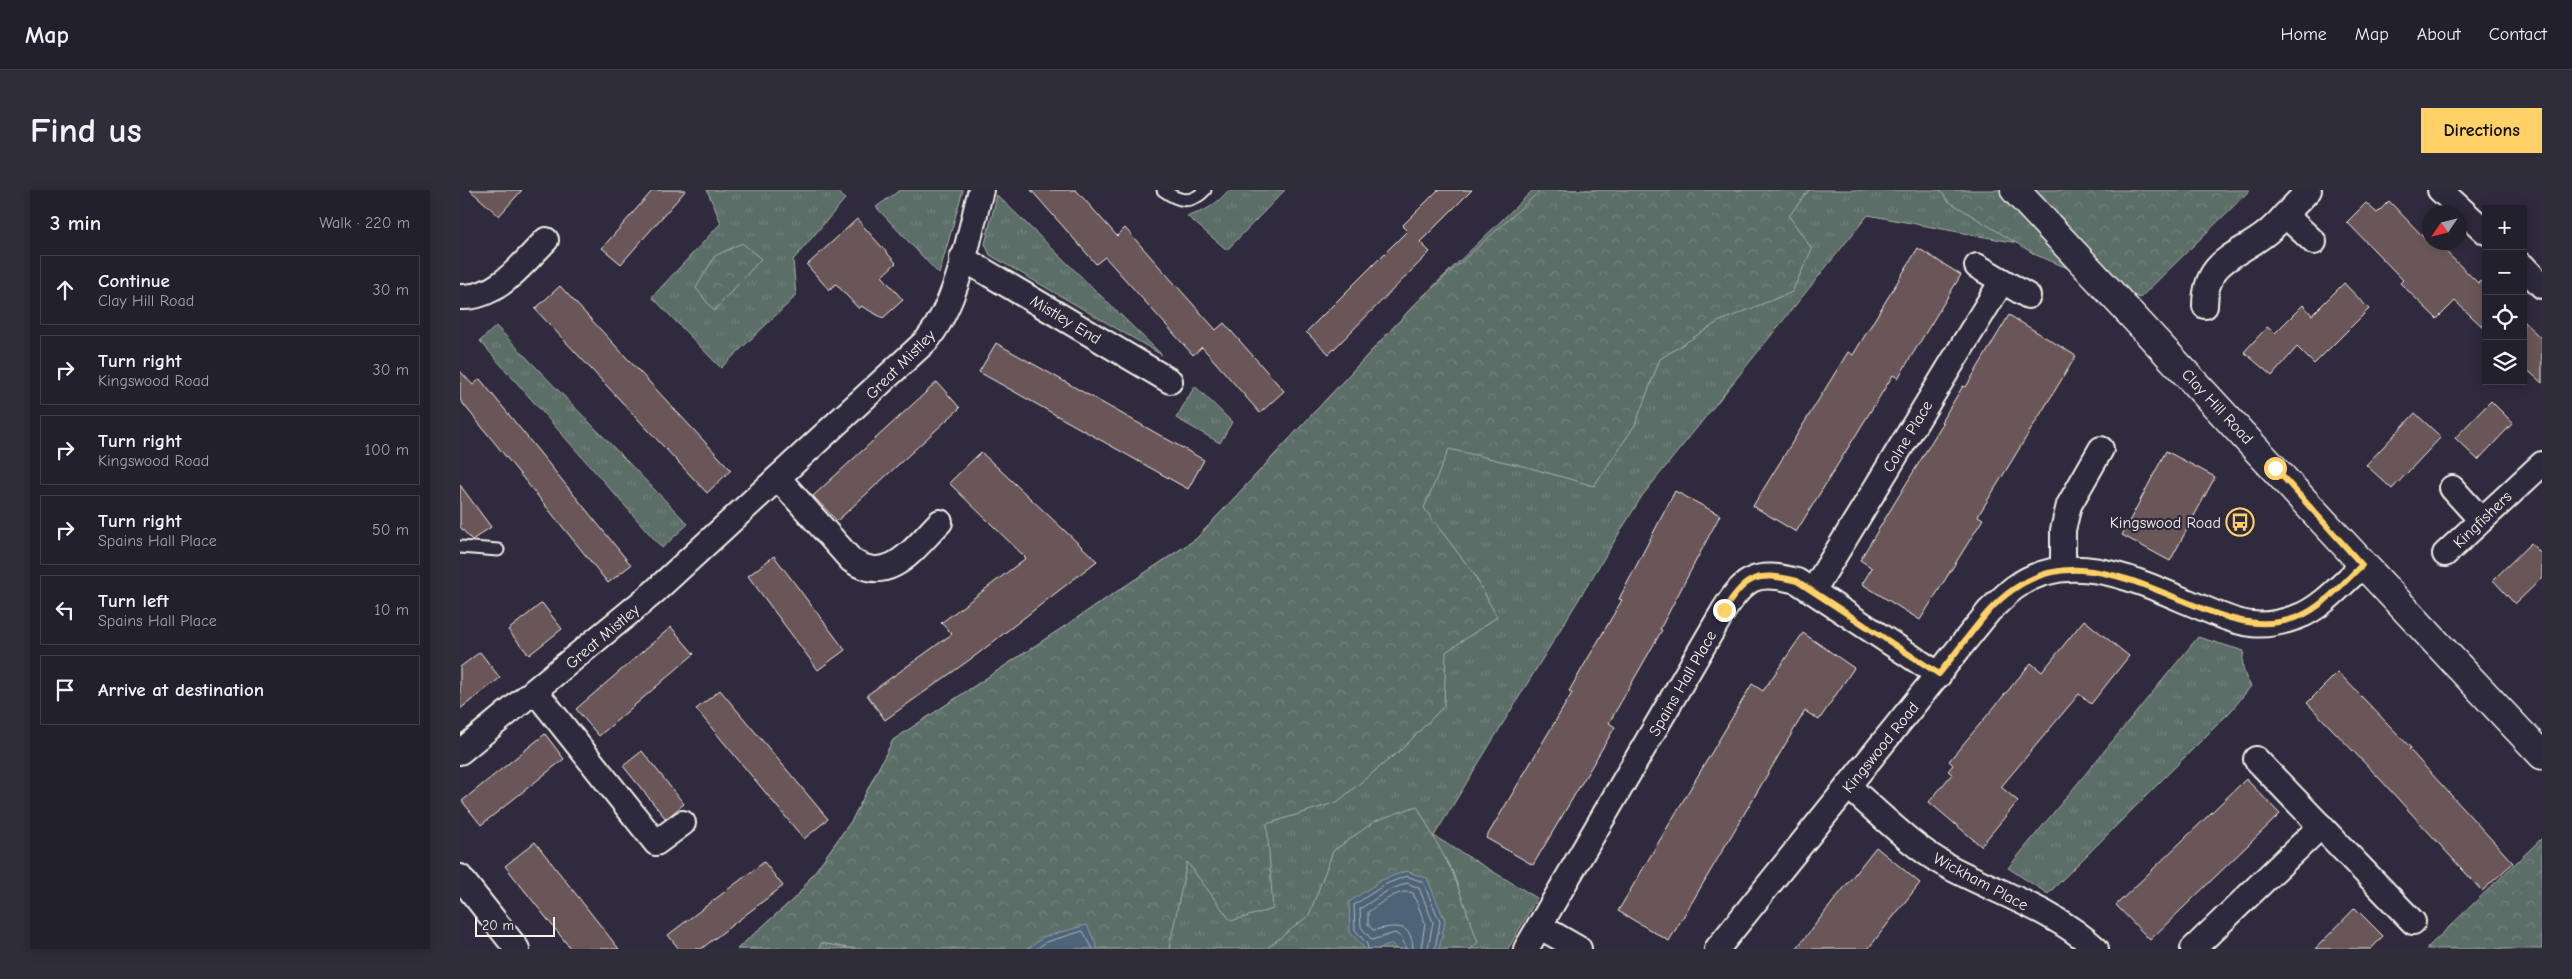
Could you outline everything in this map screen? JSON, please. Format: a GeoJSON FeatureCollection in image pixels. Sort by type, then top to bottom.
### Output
{"type":"FeatureCollection","features":[{"type":"Feature","properties":{"kind":"street","name":"Great Mistley"},"geometry":{"type":"LineString","coordinates":[[460,752],[653,593],[927,340],[938,326],[948,306],[981,190]]}},
{"type":"Feature","properties":{"kind":"street","name":"Clay Hill Road"},"geometry":{"type":"LineString","coordinates":[[2015,190],[2275,468],[2362,565],[2542,755]]}},
{"type":"Feature","properties":{"kind":"street"},"geometry":{"type":"LineString","coordinates":[[2205,306],[2205,290],[2211,275],[2230,256],[2268,233],[2309,190]]}},
{"type":"Feature","properties":{"kind":"street"},"geometry":{"type":"LineString","coordinates":[[2440,190],[2482,228]]}},
{"type":"Feature","properties":{"kind":"street"},"geometry":{"type":"LineString","coordinates":[[2285,216],[2314,242]]}},
{"type":"Feature","properties":{"kind":"street"},"geometry":{"type":"LineString","coordinates":[[460,297],[474,298],[487,293],[502,283],[546,240]]}},
{"type":"Feature","properties":{"kind":"street","name":"Mistley End"},"geometry":{"type":"LineString","coordinates":[[962,258],[1170,381]]}},
{"type":"Feature","properties":{"kind":"street"},"geometry":{"type":"LineString","coordinates":[[1977,266],[2028,296]]}},
{"type":"Feature","properties":{"kind":"street"},"geometry":{"type":"LineString","coordinates":[[2527,270],[2542,286]]}},
{"type":"Feature","properties":{"kind":"street","name":"Colne Place"},"geometry":{"type":"LineString","coordinates":[[1813,590],[2002,281]]}},
{"type":"Feature","properties":{"kind":"street"},"geometry":{"type":"LineString","coordinates":[[2063,569],[2063,530],[2069,505],[2102,449]]}},
{"type":"Feature","properties":{"kind":"street","name":"Kingfishers"},"geometry":{"type":"LineString","coordinates":[[2445,554],[2542,464]]}},
{"type":"Feature","properties":{"kind":"street"},"geometry":{"type":"LineString","coordinates":[[778,478],[851,560],[862,568],[875,571],[891,567],[908,554],[940,522]]}},
{"type":"Feature","properties":{"kind":"street"},"geometry":{"type":"LineString","coordinates":[[2452,488],[2481,520]]}},
{"type":"Feature","properties":{"kind":"street","name":"Kingswood Road"},"geometry":{"type":"LineString","coordinates":[[1717,949],[1989,611],[2015,588],[2038,577],[2063,569],[2090,569],[2116,574],[2218,614],[2251,624],[2274,623],[2300,616],[2320,603],[2362,565]]}},
{"type":"Feature","properties":{"kind":"street","name":"Spains Hall Place"},"geometry":{"type":"LineString","coordinates":[[1526,949],[1737,590],[1754,578],[1773,575],[1797,581],[1939,674]]}},
{"type":"Feature","properties":{"kind":"street"},"geometry":{"type":"LineString","coordinates":[[535,691],[656,843],[683,822]]}},
{"type":"Feature","properties":{"kind":"street"},"geometry":{"type":"LineString","coordinates":[[2256,759],[2413,922]]}},
{"type":"Feature","properties":{"kind":"street","name":"Wickham Place"},"geometry":{"type":"LineString","coordinates":[[1848,786],[1908,839],[1947,866],[2069,926],[2096,949]]}},
{"type":"Feature","properties":{"kind":"street"},"geometry":{"type":"LineString","coordinates":[[2193,949],[2321,826]]}},
{"type":"Feature","properties":{"kind":"street"},"geometry":{"type":"LineString","coordinates":[[462,883],[517,949]]}},
{"type":"Feature","properties":{"kind":"street"},"geometry":{"type":"LineString","coordinates":[[1539,926],[1578,949]]}},
{"type":"Feature","properties":{"kind":"lane"},"geometry":{"type":"LineString","coordinates":[[1164,190],[1181,201],[1191,200],[1205,190]]}},
{"type":"Feature","properties":{"kind":"lane"},"geometry":{"type":"LineString","coordinates":[[460,548],[498,550]]}},
{"type":"Feature","properties":{"kind":"green space"},"geometry":{"type":"Polygon","coordinates":[[[707,190],[837,190],[845,199],[793,260],[796,296],[721,368],[652,297],[721,223],[707,190]]]}},
{"type":"Feature","properties":{"kind":"green space"},"geometry":{"type":"Polygon","coordinates":[[[900,190],[963,190],[939,274],[876,207],[900,190]]]}},
{"type":"Feature","properties":{"kind":"green space"},"geometry":{"type":"Polygon","coordinates":[[[1229,190],[1285,190],[1227,250],[1187,216],[1210,207],[1229,190]]]}},
{"type":"Feature","properties":{"kind":"green space"},"geometry":{"type":"Polygon","coordinates":[[[1533,190],[1966,190],[2017,243],[1868,215],[1642,496],[1434,836],[1537,898],[1508,949],[737,949],[798,895],[852,820],[893,740],[1196,539],[1417,302],[1533,190]]]}},
{"type":"Feature","properties":{"kind":"green space"},"geometry":{"type":"Polygon","coordinates":[[[1541,190],[1809,190],[1789,216],[1812,249],[1792,292],[1718,322],[1660,359],[1635,425],[1594,486],[1527,467],[1449,449],[1424,508],[1474,574],[1497,617],[1446,652],[1444,706],[1403,748],[1337,802],[1267,824],[1273,909],[1231,921],[1187,862],[1169,949],[854,949],[821,943],[820,949],[737,949],[798,895],[852,820],[893,740],[1196,539],[1417,302],[1541,190]]]}},
{"type":"Feature","properties":{"kind":"green space"},"geometry":{"type":"Polygon","coordinates":[[[1940,190],[2250,190],[2140,298],[2036,255],[1948,201],[1940,190]]]}},
{"type":"Feature","properties":{"kind":"green space"},"geometry":{"type":"Polygon","coordinates":[[[997,195],[1162,355],[990,255],[985,244],[997,195]]]}},
{"type":"Feature","properties":{"kind":"green space"},"geometry":{"type":"Polygon","coordinates":[[[742,243],[761,259],[714,311],[696,288],[715,256],[742,243]]]}},
{"type":"Feature","properties":{"kind":"green space"},"geometry":{"type":"Polygon","coordinates":[[[496,326],[688,524],[662,548],[480,341],[496,326]]]}},
{"type":"Feature","properties":{"kind":"green space"},"geometry":{"type":"Polygon","coordinates":[[[1195,386],[1232,422],[1220,443],[1176,418],[1195,386]]]}},
{"type":"Feature","properties":{"kind":"green space"},"geometry":{"type":"Polygon","coordinates":[[[2198,637],[2244,651],[2243,669],[2251,686],[2232,710],[2048,894],[2008,868],[2198,637]]]}},
{"type":"Feature","properties":{"kind":"green space"},"geometry":{"type":"Polygon","coordinates":[[[1417,806],[1453,873],[1478,942],[1471,949],[1266,949],[1309,915],[1333,851],[1375,821],[1417,806]]]}},
{"type":"Feature","properties":{"kind":"green space"},"geometry":{"type":"Polygon","coordinates":[[[2542,838],[2542,949],[2426,949],[2542,838]]]}},
{"type":"Feature","properties":{"kind":"water"},"geometry":{"type":"Polygon","coordinates":[[[1406,871],[1427,878],[1445,921],[1439,949],[1396,949],[1392,944],[1377,949],[1365,949],[1350,932],[1349,902],[1382,880],[1406,871]]]}},
{"type":"Feature","properties":{"kind":"water"},"geometry":{"type":"Polygon","coordinates":[[[1087,925],[1098,949],[1028,949],[1043,937],[1087,925]]]}},
{"type":"Feature","properties":{"kind":"building"},"geometry":{"type":"Polygon","coordinates":[[[470,190],[522,190],[499,216],[470,190]]]}},
{"type":"Feature","properties":{"kind":"building"},"geometry":{"type":"Polygon","coordinates":[[[653,190],[686,190],[621,264],[602,248],[653,190]]]}},
{"type":"Feature","properties":{"kind":"building"},"geometry":{"type":"Polygon","coordinates":[[[1031,190],[1076,190],[1117,236],[1125,228],[1216,330],[1224,323],[1284,391],[1260,413],[1202,347],[1193,355],[1105,257],[1096,264],[1031,190]]]}},
{"type":"Feature","properties":{"kind":"building"},"geometry":{"type":"Polygon","coordinates":[[[1438,190],[1472,190],[1420,242],[1430,252],[1329,354],[1306,332],[1407,231],[1402,226],[1438,190]]]}},
{"type":"Feature","properties":{"kind":"building"},"geometry":{"type":"Polygon","coordinates":[[[2389,201],[2422,235],[2422,250],[2444,250],[2478,283],[2482,282],[2482,326],[2455,301],[2437,319],[2400,283],[2403,280],[2347,222],[2366,203],[2377,213],[2389,201]]]}},
{"type":"Feature","properties":{"kind":"building"},"geometry":{"type":"Polygon","coordinates":[[[857,219],[896,263],[882,276],[903,300],[883,318],[861,306],[859,309],[836,284],[829,290],[807,265],[857,219]]]}},
{"type":"Feature","properties":{"kind":"building"},"geometry":{"type":"Polygon","coordinates":[[[1918,248],[1961,275],[1898,378],[1893,375],[1796,532],[1753,506],[1848,352],[1853,355],[1918,248]]]}},
{"type":"Feature","properties":{"kind":"building"},"geometry":{"type":"Polygon","coordinates":[[[2344,283],[2369,309],[2314,364],[2297,347],[2272,376],[2244,352],[2267,327],[2275,333],[2303,305],[2312,315],[2344,283]]]}},
{"type":"Feature","properties":{"kind":"building"},"geometry":{"type":"Polygon","coordinates":[[[560,286],[731,470],[707,493],[535,309],[560,286]]]}},
{"type":"Feature","properties":{"kind":"building"},"geometry":{"type":"Polygon","coordinates":[[[2009,315],[2076,356],[1978,516],[1983,519],[1920,620],[1862,584],[1872,568],[1860,560],[1943,423],[1941,422],[1963,386],[1966,387],[2009,315]]]}},
{"type":"Feature","properties":{"kind":"building"},"geometry":{"type":"Polygon","coordinates":[[[2527,325],[2542,339],[2542,383],[2527,370],[2527,325]]]}},
{"type":"Feature","properties":{"kind":"building"},"geometry":{"type":"Polygon","coordinates":[[[996,343],[1204,460],[1188,489],[979,372],[996,343]]]}},
{"type":"Feature","properties":{"kind":"building"},"geometry":{"type":"Polygon","coordinates":[[[460,371],[473,385],[480,379],[631,565],[608,583],[460,400],[460,371]]]}},
{"type":"Feature","properties":{"kind":"building"},"geometry":{"type":"Polygon","coordinates":[[[937,382],[960,408],[837,521],[813,496],[937,382]]]}},
{"type":"Feature","properties":{"kind":"building"},"geometry":{"type":"Polygon","coordinates":[[[2491,401],[2513,423],[2478,460],[2455,438],[2491,401]]]}},
{"type":"Feature","properties":{"kind":"building"},"geometry":{"type":"Polygon","coordinates":[[[2415,413],[2441,437],[2392,489],[2366,465],[2415,413]]]}},
{"type":"Feature","properties":{"kind":"building"},"geometry":{"type":"Polygon","coordinates":[[[2166,451],[2215,477],[2170,561],[2122,535],[2166,451]]]}},
{"type":"Feature","properties":{"kind":"building"},"geometry":{"type":"Polygon","coordinates":[[[981,452],[1097,561],[975,656],[885,720],[867,695],[952,634],[941,623],[1026,558],[949,483],[981,452]]]}},
{"type":"Feature","properties":{"kind":"building"},"geometry":{"type":"Polygon","coordinates":[[[460,485],[491,527],[472,540],[460,527],[460,485]]]}},
{"type":"Feature","properties":{"kind":"building"},"geometry":{"type":"Polygon","coordinates":[[[1675,491],[1720,515],[1660,629],[1662,630],[1609,723],[1615,727],[1533,865],[1486,838],[1572,693],[1569,691],[1622,600],[1619,599],[1675,491]]]}},
{"type":"Feature","properties":{"kind":"building"},"geometry":{"type":"Polygon","coordinates":[[[2531,543],[2542,555],[2542,578],[2515,604],[2493,580],[2531,543]]]}},
{"type":"Feature","properties":{"kind":"building"},"geometry":{"type":"Polygon","coordinates":[[[774,556],[845,650],[818,670],[748,576],[774,556]]]}},
{"type":"Feature","properties":{"kind":"building"},"geometry":{"type":"Polygon","coordinates":[[[542,603],[562,629],[529,655],[508,630],[542,603]]]}},
{"type":"Feature","properties":{"kind":"building"},"geometry":{"type":"Polygon","coordinates":[[[2084,620],[2129,656],[2091,704],[2079,694],[2001,787],[2018,801],[1981,846],[1929,802],[1952,774],[1948,771],[1953,765],[1949,761],[2031,663],[2042,672],[2084,620]]]}},
{"type":"Feature","properties":{"kind":"building"},"geometry":{"type":"Polygon","coordinates":[[[671,627],[694,654],[599,736],[576,709],[671,627]]]}},
{"type":"Feature","properties":{"kind":"building"},"geometry":{"type":"Polygon","coordinates":[[[1803,633],[1854,668],[1819,720],[1805,711],[1669,941],[1618,911],[1752,684],[1763,691],[1803,633]]]}},
{"type":"Feature","properties":{"kind":"building"},"geometry":{"type":"Polygon","coordinates":[[[480,652],[500,678],[460,709],[460,667],[480,652]]]}},
{"type":"Feature","properties":{"kind":"building"},"geometry":{"type":"Polygon","coordinates":[[[2338,672],[2411,748],[2409,749],[2513,863],[2482,891],[2379,778],[2307,703],[2338,672]]]}},
{"type":"Feature","properties":{"kind":"building"},"geometry":{"type":"Polygon","coordinates":[[[720,690],[828,819],[804,839],[696,709],[720,690]]]}},
{"type":"Feature","properties":{"kind":"building"},"geometry":{"type":"Polygon","coordinates":[[[545,734],[564,759],[481,825],[462,801],[545,734]]]}},
{"type":"Feature","properties":{"kind":"building"},"geometry":{"type":"Polygon","coordinates":[[[642,751],[684,804],[666,819],[623,766],[642,751]]]}},
{"type":"Feature","properties":{"kind":"building"},"geometry":{"type":"Polygon","coordinates":[[[2246,779],[2280,814],[2150,940],[2116,905],[2246,779]]]}},
{"type":"Feature","properties":{"kind":"building"},"geometry":{"type":"Polygon","coordinates":[[[535,842],[619,949],[571,949],[505,866],[535,842]]]}},
{"type":"Feature","properties":{"kind":"building"},"geometry":{"type":"Polygon","coordinates":[[[1876,847],[1920,883],[1868,949],[1796,949],[1876,847]]]}},
{"type":"Feature","properties":{"kind":"building"},"geometry":{"type":"Polygon","coordinates":[[[764,862],[783,886],[701,949],[679,949],[668,935],[764,862]]]}},
{"type":"Feature","properties":{"kind":"building"},"geometry":{"type":"Polygon","coordinates":[[[2355,908],[2383,936],[2371,949],[2315,949],[2355,908]]]}},
{"type":"Feature","properties":{"kind":"place","name":"Kingswood Road"},"geometry":{"type":"Point","coordinates":[2240,522]}},
{"type":"Feature","properties":{"kind":"route"},"geometry":{"type":"LineString","coordinates":[[1724,610],[1737,590],[1754,578],[1773,575],[1797,581],[1939,674],[1989,611],[2015,588],[2038,577],[2063,569],[2090,569],[2116,574],[2218,614],[2251,624],[2274,623],[2300,616],[2320,603],[2362,565],[2275,468]]}}]}
